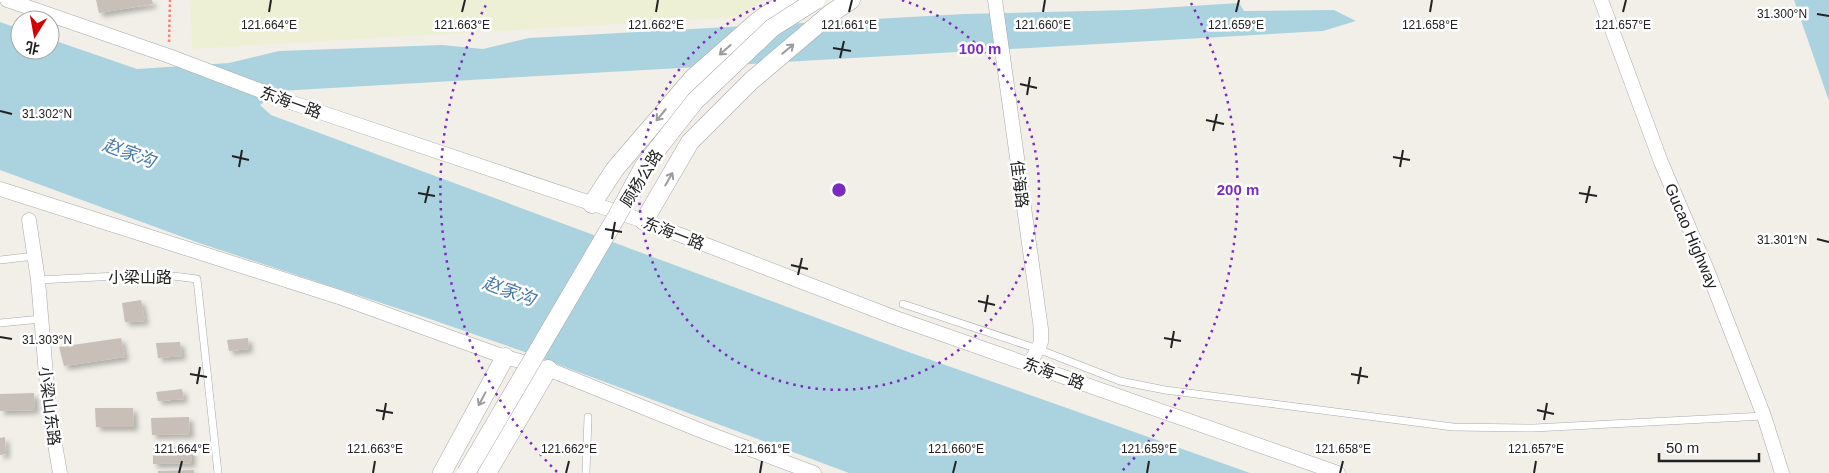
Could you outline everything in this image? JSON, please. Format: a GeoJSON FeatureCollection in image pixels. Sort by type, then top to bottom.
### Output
{"type":"FeatureCollection","features":[{"type":"Feature","properties":{"kind":"street","name":"东海一路"},"geometry":{"type":"LineString","coordinates":[[7,0],[169,56],[293,103],[644,221],[896,318],[1338,473]]}},
{"type":"Feature","properties":{"kind":"street"},"geometry":{"type":"LineString","coordinates":[[592,204],[615,169],[693,78],[758,21],[788,0]]}},
{"type":"Feature","properties":{"kind":"street","name":"顾杨公路"},"geometry":{"type":"LineString","coordinates":[[466,473],[617,216],[644,166],[695,101],[772,28],[816,0]]}},
{"type":"Feature","properties":{"kind":"street"},"geometry":{"type":"LineString","coordinates":[[644,221],[690,142],[751,81],[830,14],[851,0]]}},
{"type":"Feature","properties":{"kind":"street","name":"Gucao Highway"},"geometry":{"type":"LineString","coordinates":[[1601,0],[1661,162],[1708,272],[1764,416],[1782,473]]}},
{"type":"Feature","properties":{"kind":"street","name":"佳海路"},"geometry":{"type":"LineString","coordinates":[[996,3],[1041,329],[1041,342],[1030,364]]}},
{"type":"Feature","properties":{"kind":"street"},"geometry":{"type":"LineString","coordinates":[[0,189],[339,297],[548,370],[814,473]]}},
{"type":"Feature","properties":{"kind":"street","name":"小梁山东路"},"geometry":{"type":"LineString","coordinates":[[30,220],[38,280],[49,410],[60,473]]}},
{"type":"Feature","properties":{"kind":"street"},"geometry":{"type":"LineString","coordinates":[[442,473],[505,356]]}},
{"type":"Feature","properties":{"kind":"street"},"geometry":{"type":"LineString","coordinates":[[487,473],[548,370]]}},
{"type":"Feature","properties":{"kind":"lane"},"geometry":{"type":"LineString","coordinates":[[0,260],[35,256]]}},
{"type":"Feature","properties":{"kind":"lane","name":"小梁山路"},"geometry":{"type":"LineString","coordinates":[[38,280],[157,274],[198,279],[218,473]]}},
{"type":"Feature","properties":{"kind":"lane"},"geometry":{"type":"LineString","coordinates":[[903,304],[1038,349],[1120,381],[1165,390],[1453,426],[1534,428],[1764,416]]}},
{"type":"Feature","properties":{"kind":"lane"},"geometry":{"type":"LineString","coordinates":[[0,323],[41,320]]}},
{"type":"Feature","properties":{"kind":"lane"},"geometry":{"type":"LineString","coordinates":[[586,473],[588,417]]}},
{"type":"Feature","properties":{"kind":"path"},"geometry":{"type":"LineString","coordinates":[[169,56],[170,0]]}},
{"type":"Feature","properties":{"kind":"green space"},"geometry":{"type":"Polygon","coordinates":[[[190,0],[763,0],[738,17],[192,49],[190,0]]]}},
{"type":"Feature","properties":{"kind":"water"},"geometry":{"type":"Polygon","coordinates":[[[1794,0],[1829,0],[1829,101],[1794,0]]]}},
{"type":"Feature","properties":{"kind":"water","name":"赵家沟"},"geometry":{"type":"Polygon","coordinates":[[[1239,3],[1244,11],[1334,10],[1356,21],[1323,31],[279,91],[260,105],[271,115],[903,350],[1250,473],[849,473],[519,350],[199,243],[0,170],[0,22],[10,26],[10,60],[60,60],[60,42],[137,69],[229,63],[279,51],[442,45],[483,49],[529,38],[964,14],[1129,10],[1239,3]]]}},
{"type":"Feature","properties":{"kind":"building"},"geometry":{"type":"Polygon","coordinates":[[[96,0],[152,0],[153,4],[99,13],[96,0]]]}},
{"type":"Feature","properties":{"kind":"building"},"geometry":{"type":"Polygon","coordinates":[[[141,300],[145,321],[125,322],[122,303],[141,300]]]}},
{"type":"Feature","properties":{"kind":"building"},"geometry":{"type":"Polygon","coordinates":[[[121,338],[125,357],[64,366],[59,347],[121,338]]]}},
{"type":"Feature","properties":{"kind":"building"},"geometry":{"type":"Polygon","coordinates":[[[248,338],[249,349],[229,351],[227,340],[248,338]]]}},
{"type":"Feature","properties":{"kind":"building"},"geometry":{"type":"Polygon","coordinates":[[[180,342],[182,356],[158,358],[156,343],[180,342]]]}},
{"type":"Feature","properties":{"kind":"building"},"geometry":{"type":"Polygon","coordinates":[[[182,389],[184,399],[158,401],[156,392],[182,389]]]}},
{"type":"Feature","properties":{"kind":"building"},"geometry":{"type":"Polygon","coordinates":[[[34,393],[35,410],[0,411],[0,394],[34,393]]]}},
{"type":"Feature","properties":{"kind":"building"},"geometry":{"type":"Polygon","coordinates":[[[95,408],[133,408],[134,427],[96,427],[95,408]]]}},
{"type":"Feature","properties":{"kind":"building"},"geometry":{"type":"Polygon","coordinates":[[[189,417],[190,434],[152,435],[151,418],[189,417]]]}},
{"type":"Feature","properties":{"kind":"building"},"geometry":{"type":"Polygon","coordinates":[[[5,437],[6,454],[0,455],[0,438],[5,437]]]}},
{"type":"Feature","properties":{"kind":"building"},"geometry":{"type":"Polygon","coordinates":[[[191,446],[192,463],[153,464],[153,448],[191,446]]]}},
{"type":"Feature","properties":{"kind":"building"},"geometry":{"type":"Polygon","coordinates":[[[194,470],[194,473],[158,473],[158,471],[194,470]]]}}]}
